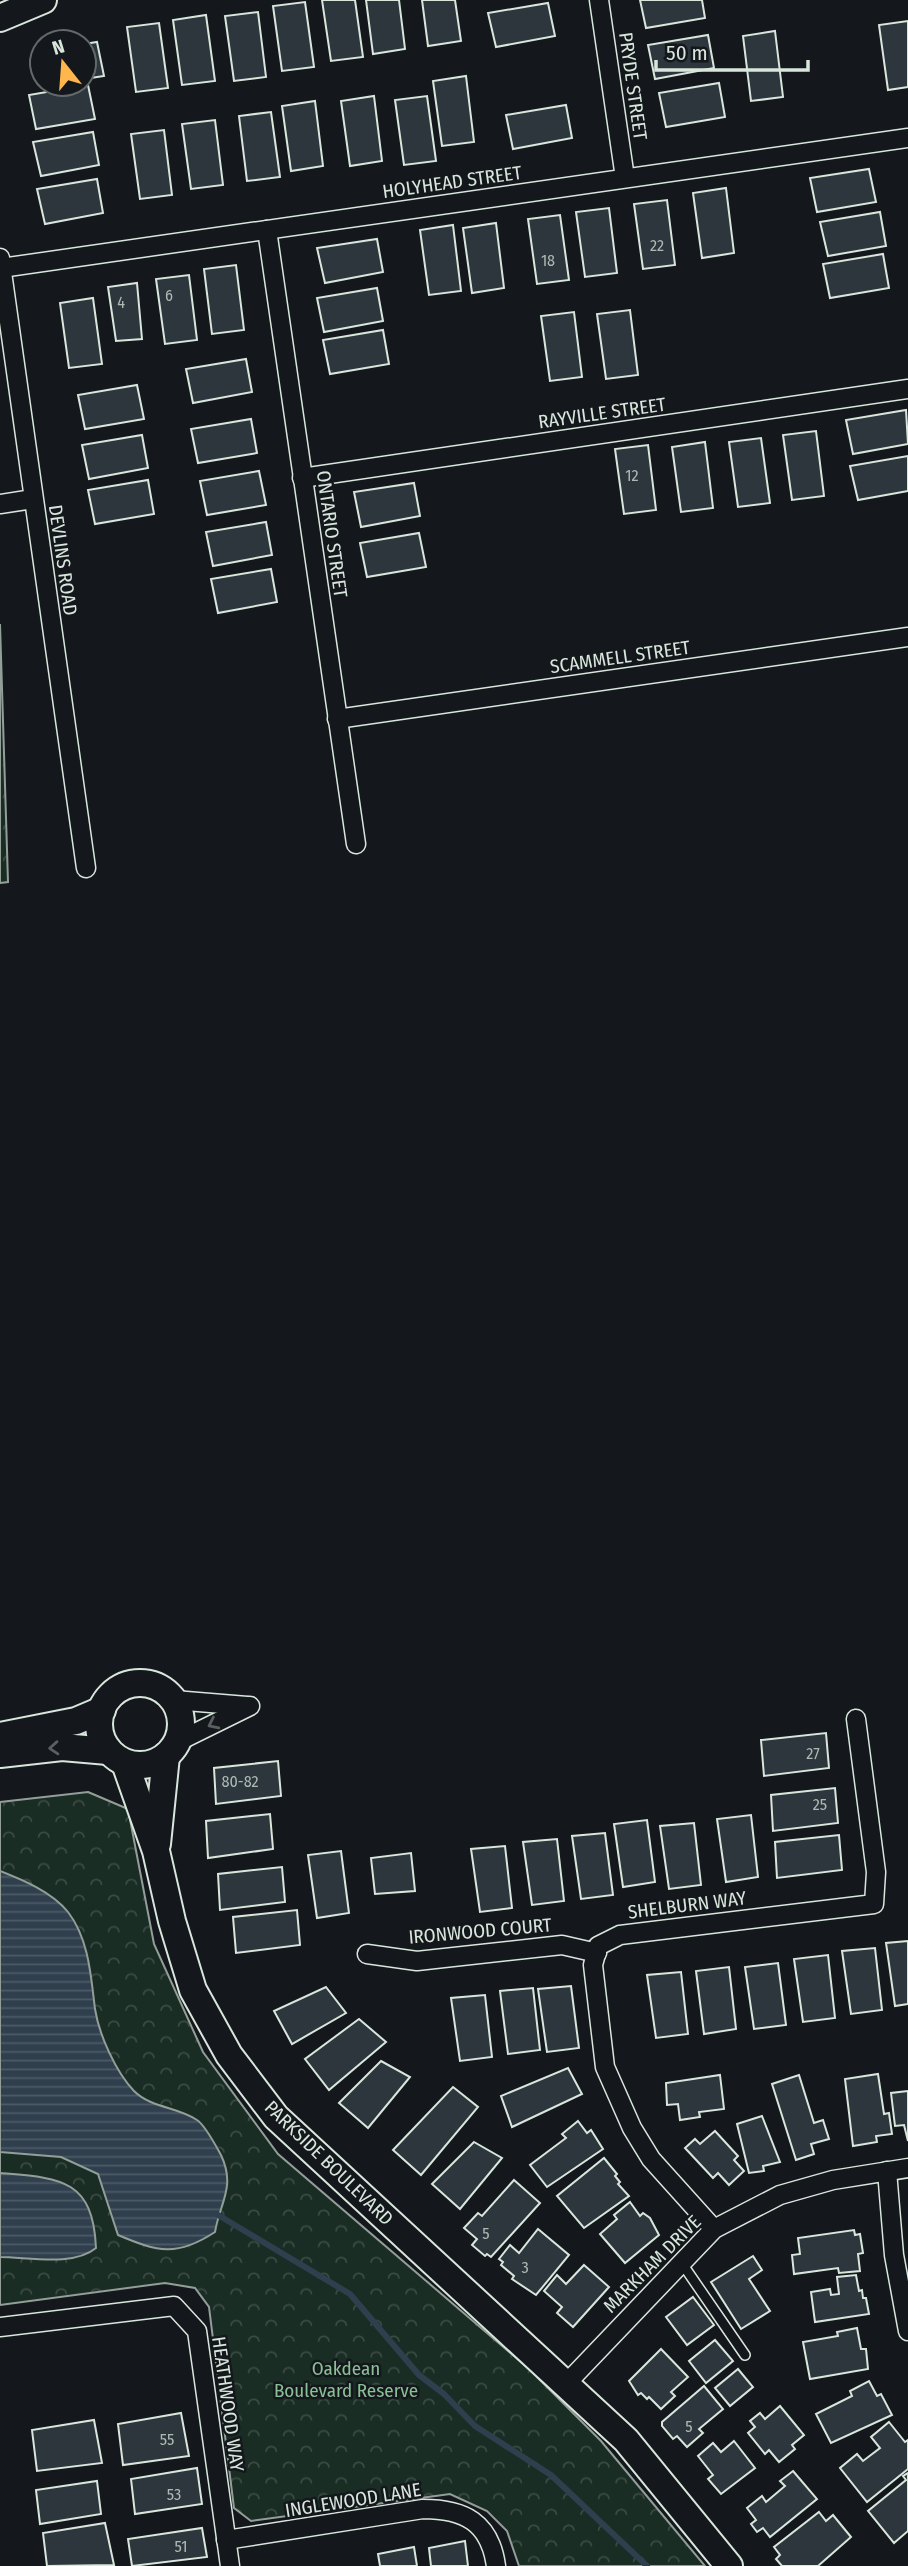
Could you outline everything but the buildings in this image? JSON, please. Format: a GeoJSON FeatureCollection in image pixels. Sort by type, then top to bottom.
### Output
{"type":"FeatureCollection","features":[{"type":"Feature","properties":{"kind":"street"},"geometry":{"type":"LineString","coordinates":[[0,18],[43,0]]}},
{"type":"Feature","properties":{"kind":"street","name":"PRYDE STREET"},"geometry":{"type":"LineString","coordinates":[[598,0],[625,178]]}},
{"type":"Feature","properties":{"kind":"street","name":"HOLYHEAD STREET"},"geometry":{"type":"LineString","coordinates":[[1,263],[267,230],[625,178],[907,142]]}},
{"type":"Feature","properties":{"kind":"street","name":"ONTARIO STREET"},"geometry":{"type":"LineString","coordinates":[[267,230],[356,844]]}},
{"type":"Feature","properties":{"kind":"street","name":"DEVLINS ROAD"},"geometry":{"type":"LineString","coordinates":[[1,263],[86,868]]}},
{"type":"Feature","properties":{"kind":"street","name":"RAYVILLE STREET"},"geometry":{"type":"LineString","coordinates":[[302,478],[908,389]]}},
{"type":"Feature","properties":{"kind":"street"},"geometry":{"type":"LineString","coordinates":[[0,504],[33,499]]}},
{"type":"Feature","properties":{"kind":"street","name":"SCAMMELL STREET"},"geometry":{"type":"LineString","coordinates":[[337,719],[908,637]]}},
{"type":"Feature","properties":{"kind":"street"},"geometry":{"type":"LineString","coordinates":[[0,1754],[62,1747],[145,1765],[250,1706],[174,1700],[156,1687],[135,1684],[115,1692],[102,1710],[100,1732],[117,1757]]}},
{"type":"Feature","properties":{"kind":"street"},"geometry":{"type":"LineString","coordinates":[[172,1749],[181,1721],[174,1700]]}},
{"type":"Feature","properties":{"kind":"street"},"geometry":{"type":"LineString","coordinates":[[0,1736],[76,1721],[102,1710]]}},
{"type":"Feature","properties":{"kind":"street","name":"SHELBURN WAY"},"geometry":{"type":"LineString","coordinates":[[597,1953],[598,1946],[620,1935],[874,1904],[876,1872],[856,1719]]}},
{"type":"Feature","properties":{"kind":"street","name":"PARKSIDE BOULEVARD"},"geometry":{"type":"LineString","coordinates":[[156,1851],[172,1749]]}},
{"type":"Feature","properties":{"kind":"street","name":"PARKSIDE BOULEVARD"},"geometry":{"type":"LineString","coordinates":[[117,1757],[156,1851],[172,1921],[193,1990],[229,2055],[276,2117],[626,2440],[729,2566]]}},
{"type":"Feature","properties":{"kind":"street","name":"IRONWOOD COURT"},"geometry":{"type":"LineString","coordinates":[[367,1954],[417,1962],[562,1945],[597,1953]]}},
{"type":"Feature","properties":{"kind":"street"},"geometry":{"type":"LineString","coordinates":[[597,1953],[593,1965],[605,2067],[609,2077],[632,2128],[651,2159],[715,2229]]}},
{"type":"Feature","properties":{"kind":"street","name":"MARKHAM DRIVE"},"geometry":{"type":"LineString","coordinates":[[565,2385],[715,2229],[780,2195],[833,2180],[908,2168]]}},
{"type":"Feature","properties":{"kind":"street"},"geometry":{"type":"LineString","coordinates":[[887,2171],[894,2255],[908,2331]]}},
{"type":"Feature","properties":{"kind":"street","name":"HEATHWOOD WAY"},"geometry":{"type":"LineString","coordinates":[[0,2327],[174,2306],[197,2331],[230,2566]]}},
{"type":"Feature","properties":{"kind":"street","name":"INGLEWOOD LANE"},"geometry":{"type":"LineString","coordinates":[[226,2540],[424,2509],[450,2509],[480,2526],[489,2541],[496,2566]]}},
{"type":"Feature","properties":{"kind":"lane"},"geometry":{"type":"LineString","coordinates":[[681,2262],[745,2355]]}},
{"type":"Feature","properties":{"kind":"green space"},"geometry":{"type":"Polygon","coordinates":[[[0,624],[8,882],[0,883],[0,624]]]}},
{"type":"Feature","properties":{"kind":"green space","name":"Oakdean Boulevard Reserve"},"geometry":{"type":"Polygon","coordinates":[[[88,1792],[128,1809],[154,1944],[203,2052],[278,2154],[529,2369],[601,2441],[705,2566],[519,2566],[507,2531],[487,2511],[450,2494],[251,2521],[234,2508],[209,2307],[195,2288],[165,2283],[0,2305],[0,1802],[88,1792]]]}},
{"type":"Feature","properties":{"kind":"water"},"geometry":{"type":"Polygon","coordinates":[[[0,1871],[46,1893],[68,1912],[75,1923],[85,1946],[100,2030],[109,2053],[127,2083],[148,2101],[197,2120],[221,2155],[227,2176],[226,2194],[215,2232],[202,2240],[167,2249],[145,2245],[118,2235],[98,2174],[61,2157],[0,2152],[0,1871]]]}},
{"type":"Feature","properties":{"kind":"water"},"geometry":{"type":"Polygon","coordinates":[[[0,2173],[56,2180],[69,2186],[80,2195],[88,2207],[96,2248],[86,2254],[63,2259],[0,2257],[0,2173]]]}},
{"type":"Feature","properties":{"kind":"waterway"},"geometry":{"type":"LineString","coordinates":[[218,2215],[350,2294],[419,2375],[444,2394],[475,2426],[551,2475],[647,2566]]}}]}
